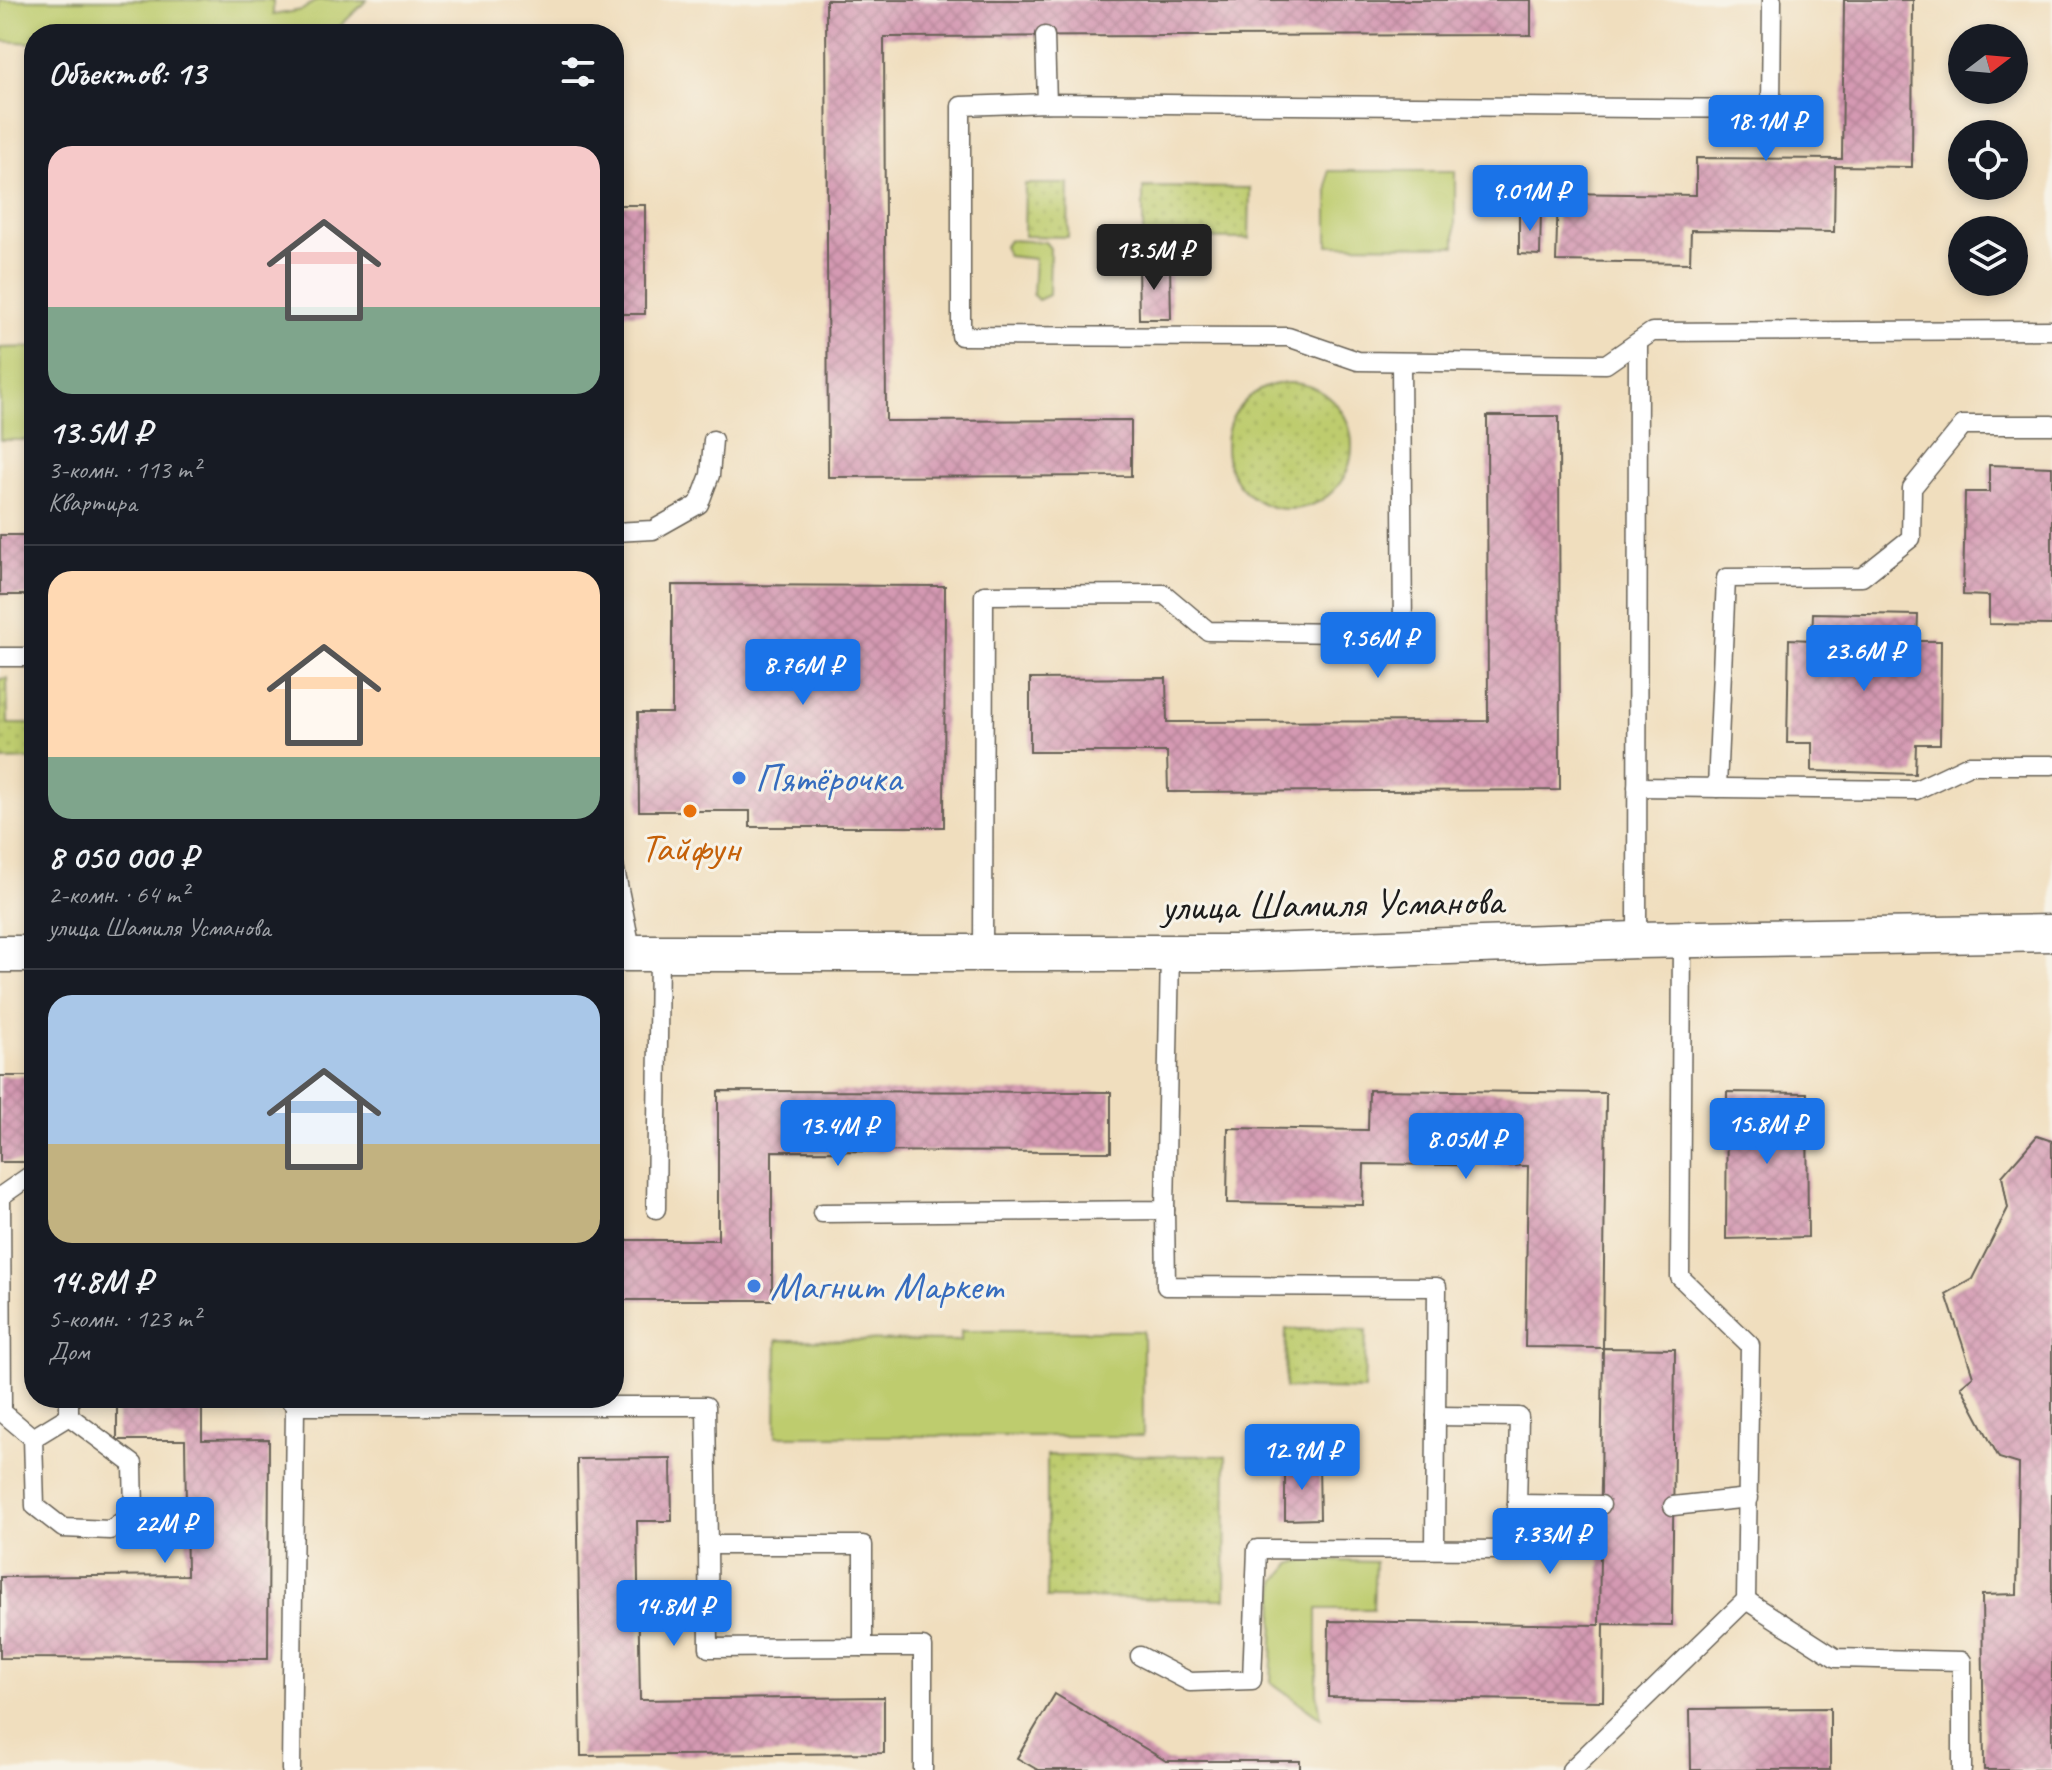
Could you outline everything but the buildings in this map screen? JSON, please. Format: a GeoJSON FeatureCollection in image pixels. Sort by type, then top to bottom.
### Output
{"type":"FeatureCollection","features":[{"type":"Feature","properties":{"kind":"street","name":"улица Шамиля Усманова"},"geometry":{"type":"LineString","coordinates":[[635,953],[1170,953],[1637,940],[2052,933]]}},
{"type":"Feature","properties":{"kind":"street"},"geometry":{"type":"LineString","coordinates":[[0,954],[24,954]]}},
{"type":"Feature","properties":{"kind":"lane"},"geometry":{"type":"LineString","coordinates":[[1772,0],[1771,109],[1047,103],[961,106],[961,336],[1288,337],[1358,361],[1606,364],[1652,332],[2052,330]]}},
{"type":"Feature","properties":{"kind":"lane"},"geometry":{"type":"LineString","coordinates":[[1045,36],[1047,103]]}},
{"type":"Feature","properties":{"kind":"lane"},"geometry":{"type":"LineString","coordinates":[[1637,940],[1638,342]]}},
{"type":"Feature","properties":{"kind":"lane"},"geometry":{"type":"LineString","coordinates":[[983,953],[984,595],[1164,594],[1208,631],[1403,634],[1401,363]]}},
{"type":"Feature","properties":{"kind":"lane"},"geometry":{"type":"LineString","coordinates":[[1717,788],[1726,578],[1862,577],[1911,538],[1912,488],[1963,425],[2052,425]]}},
{"type":"Feature","properties":{"kind":"lane"},"geometry":{"type":"LineString","coordinates":[[624,531],[653,530],[699,504],[710,475],[713,440]]}},
{"type":"Feature","properties":{"kind":"lane"},"geometry":{"type":"LineString","coordinates":[[0,657],[24,657]]}},
{"type":"Feature","properties":{"kind":"lane"},"geometry":{"type":"LineString","coordinates":[[1637,787],[1916,790],[1969,765],[2052,765]]}},
{"type":"Feature","properties":{"kind":"lane"},"geometry":{"type":"LineString","coordinates":[[624,907],[635,953],[656,1209]]}},
{"type":"Feature","properties":{"kind":"lane"},"geometry":{"type":"LineString","coordinates":[[1571,1770],[1746,1600],[1750,1345],[1680,1277],[1682,940]]}},
{"type":"Feature","properties":{"kind":"lane"},"geometry":{"type":"LineString","coordinates":[[1170,953],[1166,1286],[1437,1287],[1435,1548]]}},
{"type":"Feature","properties":{"kind":"lane"},"geometry":{"type":"LineString","coordinates":[[24,1180],[1,1196],[2,1412],[33,1438],[35,1506],[63,1528],[110,1530],[134,1513],[133,1464],[70,1408]]}},
{"type":"Feature","properties":{"kind":"lane"},"geometry":{"type":"LineString","coordinates":[[822,1213],[1165,1210]]}},
{"type":"Feature","properties":{"kind":"lane"},"geometry":{"type":"LineString","coordinates":[[624,1405],[706,1406],[709,1648],[923,1647],[923,1770]]}},
{"type":"Feature","properties":{"kind":"lane"},"geometry":{"type":"LineString","coordinates":[[33,1438],[68,1408]]}},
{"type":"Feature","properties":{"kind":"lane"},"geometry":{"type":"LineString","coordinates":[[291,1770],[292,1408]]}},
{"type":"Feature","properties":{"kind":"lane"},"geometry":{"type":"LineString","coordinates":[[1140,1656],[1190,1682],[1252,1680],[1257,1549],[1516,1550],[1519,1417],[1436,1416]]}},
{"type":"Feature","properties":{"kind":"lane"},"geometry":{"type":"LineString","coordinates":[[1673,1506],[1749,1498]]}},
{"type":"Feature","properties":{"kind":"lane"},"geometry":{"type":"LineString","coordinates":[[1517,1504],[1601,1505]]}},
{"type":"Feature","properties":{"kind":"lane"},"geometry":{"type":"LineString","coordinates":[[708,1545],[863,1545],[863,1647]]}},
{"type":"Feature","properties":{"kind":"lane"},"geometry":{"type":"LineString","coordinates":[[1746,1600],[1836,1658],[1962,1661],[1962,1770]]}},
{"type":"Feature","properties":{"kind":"green space"},"geometry":{"type":"Polygon","coordinates":[[[0,0],[273,0],[273,15],[302,10],[317,0],[367,0],[342,24],[24,24],[24,42],[0,41],[0,0]]]}},
{"type":"Feature","properties":{"kind":"green space"},"geometry":{"type":"Polygon","coordinates":[[[1328,171],[1455,171],[1455,246],[1328,245],[1328,171]]]}},
{"type":"Feature","properties":{"kind":"green space"},"geometry":{"type":"Polygon","coordinates":[[[1025,184],[1069,184],[1068,237],[1024,236],[1025,184]]]}},
{"type":"Feature","properties":{"kind":"green space"},"geometry":{"type":"Polygon","coordinates":[[[1143,187],[1250,188],[1249,239],[1143,238],[1143,187]]]}},
{"type":"Feature","properties":{"kind":"green space"},"geometry":{"type":"Polygon","coordinates":[[[1009,240],[1045,242],[1050,248],[1049,295],[1038,300],[1033,295],[1035,259],[1008,256],[1004,246],[1009,240]]]}},
{"type":"Feature","properties":{"kind":"green space"},"geometry":{"type":"Polygon","coordinates":[[[24,347],[24,440],[0,440],[0,348],[24,347]]]}},
{"type":"Feature","properties":{"kind":"green space"},"geometry":{"type":"Polygon","coordinates":[[[1289,383],[1313,388],[1333,402],[1347,422],[1352,446],[1347,470],[1333,490],[1313,504],[1289,509],[1265,504],[1245,490],[1231,470],[1226,446],[1231,422],[1245,402],[1265,388],[1289,383]]]}},
{"type":"Feature","properties":{"kind":"green space"},"geometry":{"type":"Polygon","coordinates":[[[7,678],[8,724],[24,724],[24,759],[0,760],[0,679],[7,678]]]}},
{"type":"Feature","properties":{"kind":"green space"},"geometry":{"type":"Polygon","coordinates":[[[1286,1329],[1366,1330],[1364,1390],[1285,1388],[1286,1329]]]}},
{"type":"Feature","properties":{"kind":"green space"},"geometry":{"type":"Polygon","coordinates":[[[961,1331],[1143,1331],[1143,1436],[776,1436],[777,1340],[961,1341],[961,1331]]]}},
{"type":"Feature","properties":{"kind":"green space"},"geometry":{"type":"Polygon","coordinates":[[[1047,1455],[1226,1456],[1225,1599],[1047,1598],[1047,1455]]]}},
{"type":"Feature","properties":{"kind":"green space"},"geometry":{"type":"Polygon","coordinates":[[[1304,1560],[1375,1562],[1373,1609],[1317,1609],[1317,1693],[1321,1718],[1271,1682],[1276,1581],[1291,1564],[1304,1560]]]}},
{"type":"Feature","properties":{"kind":"place","name":"Пятёрочка"},"geometry":{"type":"Point","coordinates":[739,778]}},
{"type":"Feature","properties":{"kind":"place","name":"Тайфун"},"geometry":{"type":"Point","coordinates":[690,811]}},
{"type":"Feature","properties":{"kind":"place","name":"Магнит Маркет"},"geometry":{"type":"Point","coordinates":[754,1286]}}]}
